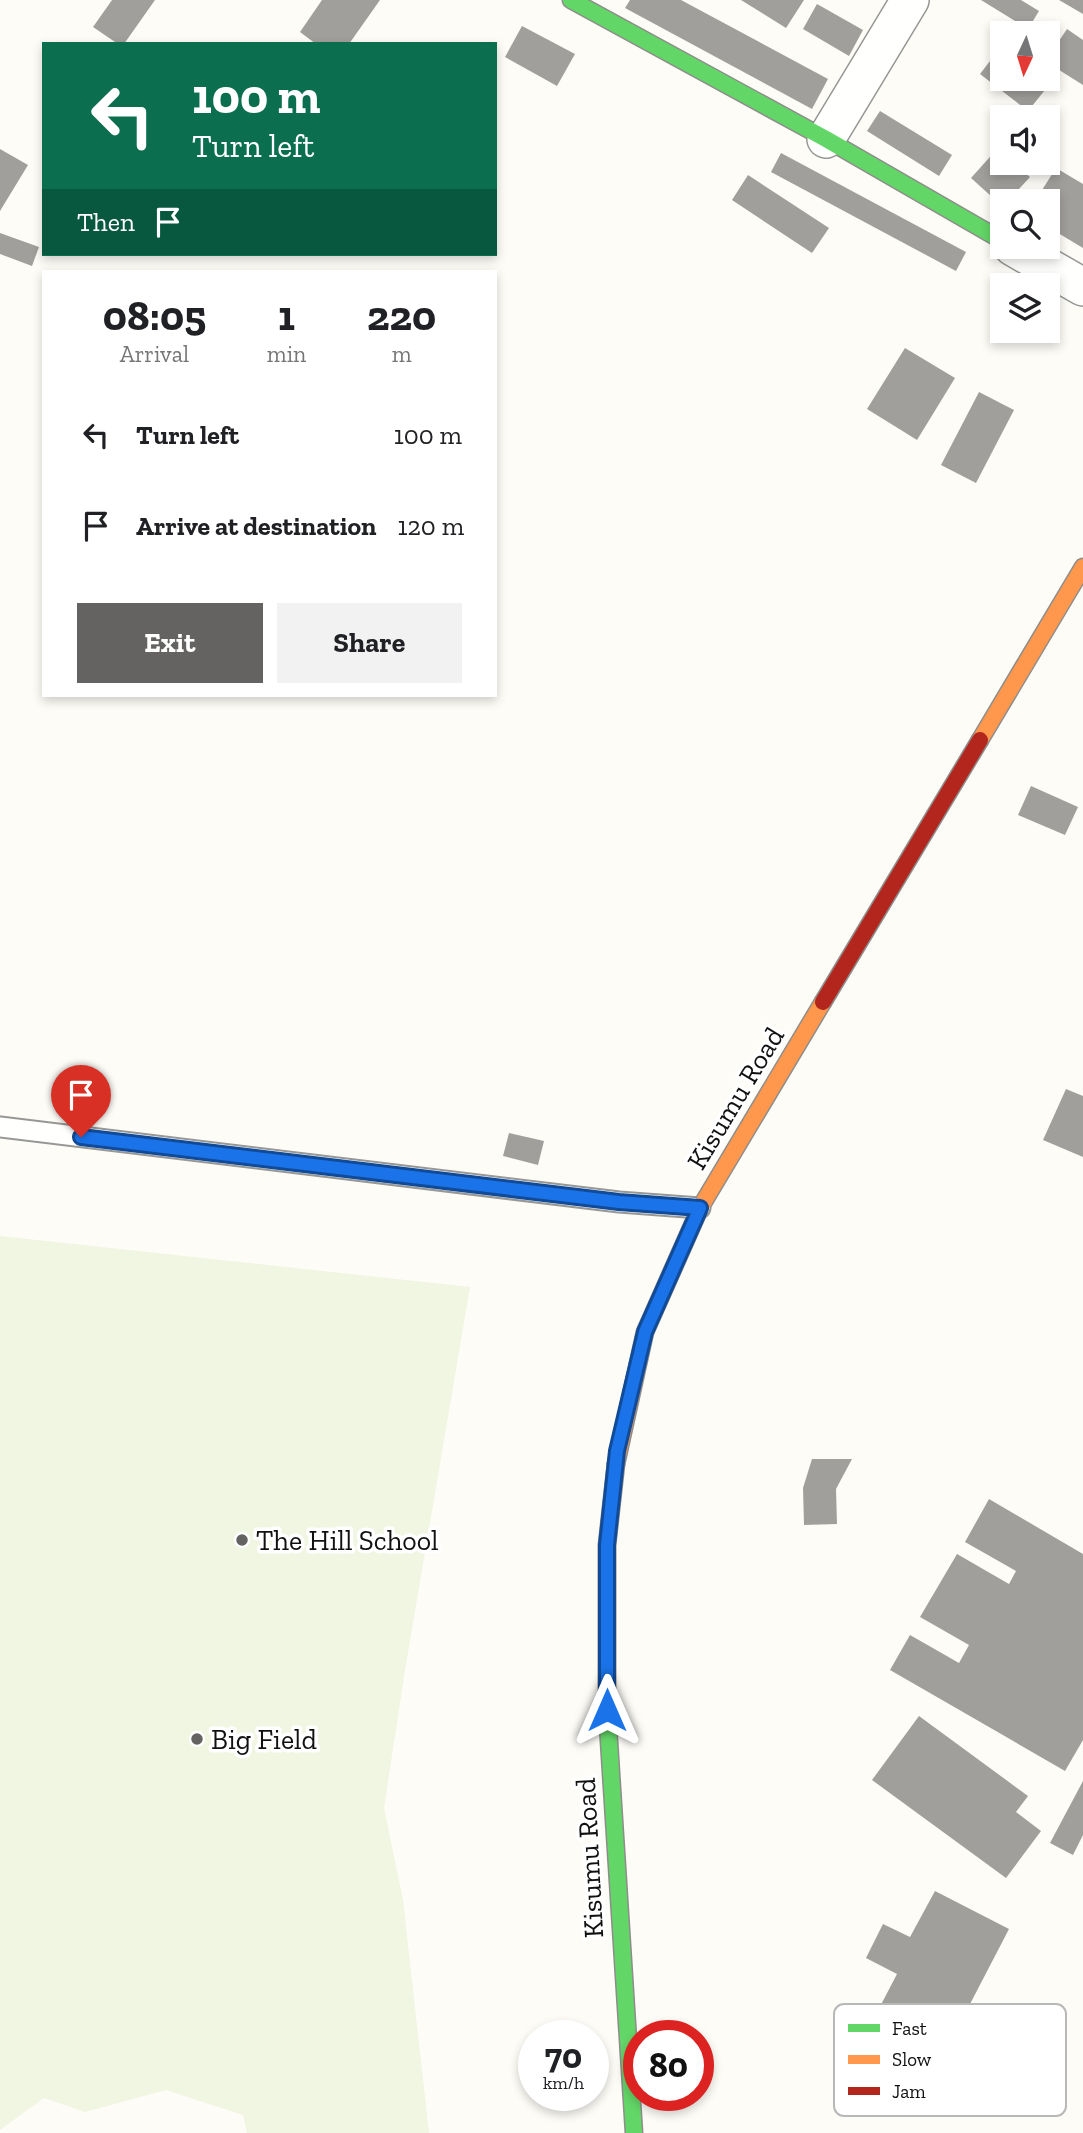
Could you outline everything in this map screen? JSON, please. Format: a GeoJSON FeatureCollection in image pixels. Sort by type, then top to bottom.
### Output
{"type":"FeatureCollection","features":[{"type":"Feature","properties":{"kind":"main road"},"geometry":{"type":"LineString","coordinates":[[585,3],[990,234]]}},
{"type":"Feature","properties":{"kind":"main road","name":"Kisumu Road"},"geometry":{"type":"LineString","coordinates":[[634,2133],[607,1710],[607,1545],[617,1451],[645,1332],[700,1208],[1083,567]]}},
{"type":"Feature","properties":{"kind":"street"},"geometry":{"type":"LineString","coordinates":[[826,139],[910,0]]}},
{"type":"Feature","properties":{"kind":"street"},"geometry":{"type":"LineString","coordinates":[[1034,259],[1083,287]]}},
{"type":"Feature","properties":{"kind":"lane"},"geometry":{"type":"LineString","coordinates":[[0,1127],[619,1202],[700,1208]]}},
{"type":"Feature","properties":{"kind":"green space","name":"Big Field"},"geometry":{"type":"Polygon","coordinates":[[[0,1236],[470,1287],[384,1808],[403,1900],[429,2133],[247,2133],[243,2115],[166,2090],[85,2112],[44,2098],[0,2130],[0,1236]]]}},
{"type":"Feature","properties":{"kind":"building"},"geometry":{"type":"Polygon","coordinates":[[[112,0],[155,0],[125,42],[115,42],[93,27],[112,0]]]}},
{"type":"Feature","properties":{"kind":"building"},"geometry":{"type":"Polygon","coordinates":[[[322,0],[380,0],[350,42],[313,42],[300,32],[322,0]]]}},
{"type":"Feature","properties":{"kind":"building"},"geometry":{"type":"Polygon","coordinates":[[[630,0],[681,0],[828,79],[812,109],[625,8],[630,0]]]}},
{"type":"Feature","properties":{"kind":"building"},"geometry":{"type":"Polygon","coordinates":[[[741,0],[804,0],[786,28],[741,0]]]}},
{"type":"Feature","properties":{"kind":"building"},"geometry":{"type":"Polygon","coordinates":[[[981,0],[1021,0],[1039,11],[1033,21],[1015,21],[981,0]]]}},
{"type":"Feature","properties":{"kind":"building"},"geometry":{"type":"Polygon","coordinates":[[[1059,0],[1083,0],[1083,14],[1059,0]]]}},
{"type":"Feature","properties":{"kind":"building"},"geometry":{"type":"Polygon","coordinates":[[[817,4],[863,30],[849,56],[803,29],[817,4]]]}},
{"type":"Feature","properties":{"kind":"building"},"geometry":{"type":"Polygon","coordinates":[[[522,26],[575,54],[557,86],[505,57],[522,26]]]}},
{"type":"Feature","properties":{"kind":"building"},"geometry":{"type":"Polygon","coordinates":[[[1067,29],[1083,40],[1083,85],[1060,71],[1060,39],[1067,29]]]}},
{"type":"Feature","properties":{"kind":"building"},"geometry":{"type":"Polygon","coordinates":[[[990,61],[990,82],[980,74],[990,61]]]}},
{"type":"Feature","properties":{"kind":"building"},"geometry":{"type":"Polygon","coordinates":[[[1002,91],[1044,91],[1033,105],[1020,105],[1002,91]]]}},
{"type":"Feature","properties":{"kind":"building"},"geometry":{"type":"Polygon","coordinates":[[[880,111],[952,155],[939,176],[867,131],[880,111]]]}},
{"type":"Feature","properties":{"kind":"building"},"geometry":{"type":"Polygon","coordinates":[[[0,149],[28,165],[0,211],[0,149]]]}},
{"type":"Feature","properties":{"kind":"building"},"geometry":{"type":"Polygon","coordinates":[[[781,153],[966,252],[956,271],[771,172],[781,153]]]}},
{"type":"Feature","properties":{"kind":"building"},"geometry":{"type":"Polygon","coordinates":[[[990,157],[990,175],[1030,177],[1019,189],[990,189],[990,195],[971,178],[990,157]]]}},
{"type":"Feature","properties":{"kind":"building"},"geometry":{"type":"Polygon","coordinates":[[[1060,170],[1083,184],[1083,248],[1060,234],[1060,189],[1043,189],[1052,175],[1060,175],[1060,170]]]}},
{"type":"Feature","properties":{"kind":"building"},"geometry":{"type":"Polygon","coordinates":[[[748,175],[829,228],[812,253],[732,200],[748,175]]]}},
{"type":"Feature","properties":{"kind":"building"},"geometry":{"type":"Polygon","coordinates":[[[0,233],[39,247],[32,266],[0,254],[0,233]]]}},
{"type":"Feature","properties":{"kind":"building"},"geometry":{"type":"Polygon","coordinates":[[[905,348],[955,378],[917,440],[867,409],[905,348]]]}},
{"type":"Feature","properties":{"kind":"building"},"geometry":{"type":"Polygon","coordinates":[[[979,392],[1014,410],[976,483],[941,465],[979,392]]]}},
{"type":"Feature","properties":{"kind":"building"},"geometry":{"type":"Polygon","coordinates":[[[1031,786],[1078,807],[1065,835],[1018,815],[1031,786]]]}},
{"type":"Feature","properties":{"kind":"building"},"geometry":{"type":"Polygon","coordinates":[[[1066,1089],[1083,1096],[1083,1157],[1043,1140],[1066,1089]]]}},
{"type":"Feature","properties":{"kind":"building"},"geometry":{"type":"Polygon","coordinates":[[[509,1133],[544,1141],[538,1165],[503,1156],[509,1133]]]}},
{"type":"Feature","properties":{"kind":"building"},"geometry":{"type":"Polygon","coordinates":[[[812,1459],[852,1459],[836,1489],[837,1524],[804,1525],[803,1488],[812,1459]]]}},
{"type":"Feature","properties":{"kind":"building"},"geometry":{"type":"Polygon","coordinates":[[[989,1499],[1083,1554],[1083,1740],[1065,1771],[890,1670],[910,1635],[959,1663],[969,1645],[920,1617],[957,1554],[1009,1584],[1016,1571],[965,1542],[989,1499]]]}},
{"type":"Feature","properties":{"kind":"building"},"geometry":{"type":"Polygon","coordinates":[[[919,1716],[1028,1796],[1016,1812],[1041,1831],[1006,1878],[872,1780],[919,1716]]]}},
{"type":"Feature","properties":{"kind":"building"},"geometry":{"type":"Polygon","coordinates":[[[1083,1781],[1083,1835],[1073,1855],[1050,1843],[1083,1781]]]}},
{"type":"Feature","properties":{"kind":"building"},"geometry":{"type":"Polygon","coordinates":[[[935,1891],[1009,1929],[970,2004],[881,2004],[897,1974],[866,1958],[883,1924],[910,1937],[935,1891]]]}},
{"type":"Feature","properties":{"kind":"traffic: fast"},"geometry":{"type":"LineString","coordinates":[[571,0],[826,139],[990,234]]}},
{"type":"Feature","properties":{"kind":"traffic: fast"},"geometry":{"type":"LineString","coordinates":[[616,1464],[607,1545],[607,1710],[634,2133]]}},
{"type":"Feature","properties":{"kind":"traffic: slow"},"geometry":{"type":"LineString","coordinates":[[980,740],[1083,567]]}},
{"type":"Feature","properties":{"kind":"traffic: slow"},"geometry":{"type":"LineString","coordinates":[[616,1464],[645,1332],[700,1208],[823,1002]]}},
{"type":"Feature","properties":{"kind":"traffic: jam"},"geometry":{"type":"LineString","coordinates":[[823,1002],[980,740]]}},
{"type":"Feature","properties":{"kind":"place","name":"The Hill School"},"geometry":{"type":"Point","coordinates":[242,1540]}},
{"type":"Feature","properties":{"kind":"place","name":"Big Field"},"geometry":{"type":"Point","coordinates":[197,1739]}},
{"type":"Feature","properties":{"kind":"route"},"geometry":{"type":"LineString","coordinates":[[81,1137],[619,1202],[700,1208],[645,1332],[617,1451],[607,1545],[607,1710]]}}]}
